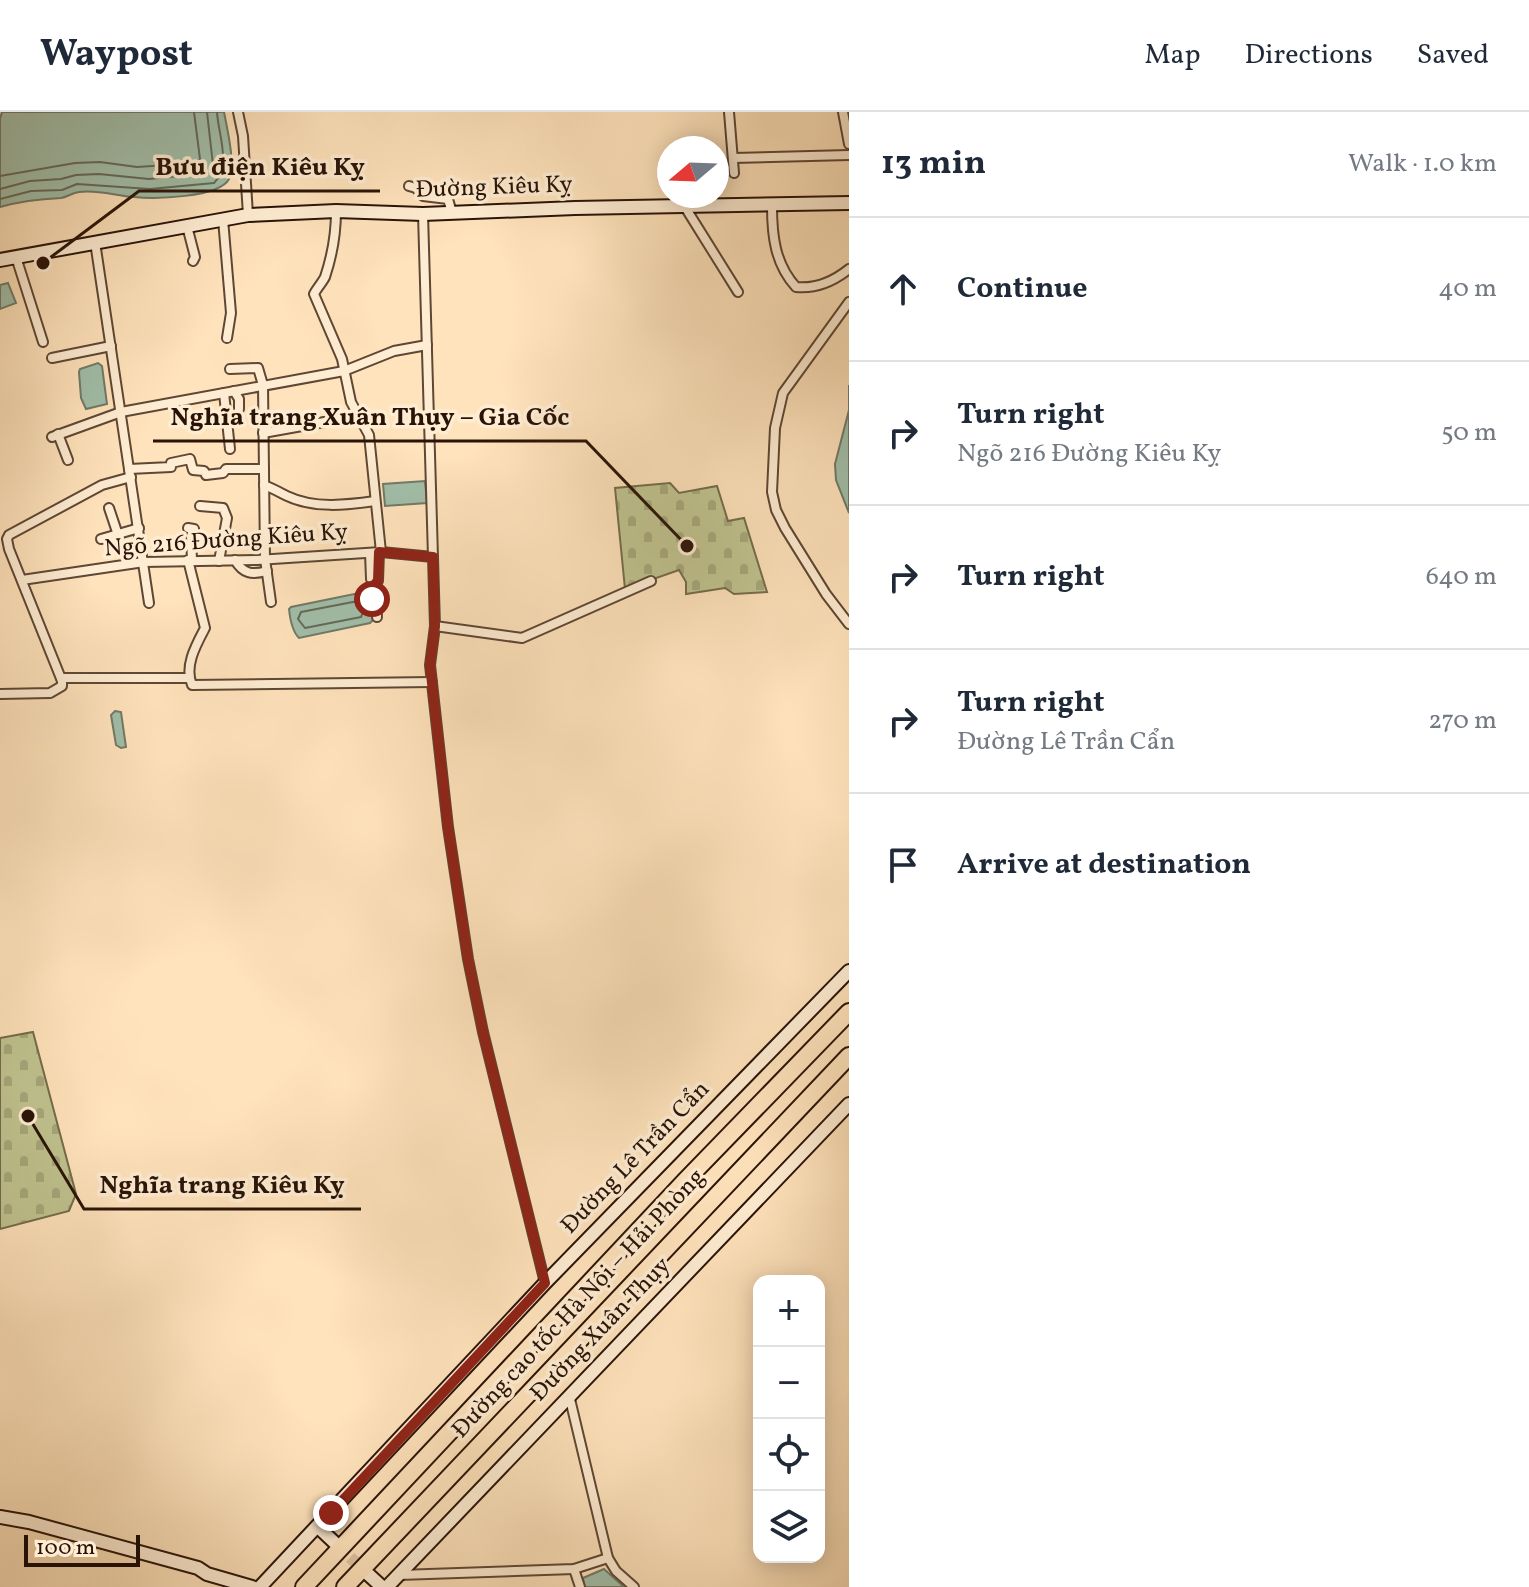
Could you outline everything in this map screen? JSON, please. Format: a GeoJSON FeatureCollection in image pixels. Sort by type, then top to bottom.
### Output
{"type":"FeatureCollection","features":[{"type":"Feature","properties":{"kind":"highway","name":"Đường cao tốc Hà Nội – Hải Phòng"},"geometry":{"type":"LineString","coordinates":[[304,1587],[674,1193],[849,1012]]}},
{"type":"Feature","properties":{"kind":"highway","name":"Đường cao tốc Hà Nội – Hải Phòng"},"geometry":{"type":"LineString","coordinates":[[348,1587],[707,1203],[849,1056]]}},
{"type":"Feature","properties":{"kind":"main road","name":"Đường Kiêu Kỵ"},"geometry":{"type":"LineString","coordinates":[[729,206],[849,203]]}},
{"type":"Feature","properties":{"kind":"main road","name":"Đường Kiêu Kỵ"},"geometry":{"type":"LineString","coordinates":[[0,260],[248,215],[657,207]]}},
{"type":"Feature","properties":{"kind":"main road","name":"Đường Lê Trần Cẩn"},"geometry":{"type":"LineString","coordinates":[[260,1587],[545,1283],[849,971]]}},
{"type":"Feature","properties":{"kind":"main road","name":"Đường Xuân Thụy"},"geometry":{"type":"LineString","coordinates":[[384,1587],[849,1104]]}},
{"type":"Feature","properties":{"kind":"main road"},"geometry":{"type":"LineString","coordinates":[[0,1517],[198,1568],[205,1580],[252,1587]]}},
{"type":"Feature","properties":{"kind":"main road"},"geometry":{"type":"LineString","coordinates":[[318,1527],[335,1543]]}},
{"type":"Feature","properties":{"kind":"main road"},"geometry":{"type":"LineString","coordinates":[[369,1575],[384,1587]]}},
{"type":"Feature","properties":{"kind":"street"},"geometry":{"type":"LineString","coordinates":[[238,112],[243,136],[248,215]]}},
{"type":"Feature","properties":{"kind":"street"},"geometry":{"type":"LineString","coordinates":[[734,173],[729,112],[735,112]]}},
{"type":"Feature","properties":{"kind":"street"},"geometry":{"type":"LineString","coordinates":[[843,112],[849,144]]}},
{"type":"Feature","properties":{"kind":"street"},"geometry":{"type":"LineString","coordinates":[[733,158],[849,155]]}},
{"type":"Feature","properties":{"kind":"street"},"geometry":{"type":"LineString","coordinates":[[409,186],[416,188],[423,196],[448,199],[452,213]]}},
{"type":"Feature","properties":{"kind":"street"},"geometry":{"type":"LineString","coordinates":[[772,206],[772,229],[778,259],[784,274],[796,287],[825,283],[849,269]]}},
{"type":"Feature","properties":{"kind":"street"},"geometry":{"type":"LineString","coordinates":[[686,208],[738,292]]}},
{"type":"Feature","properties":{"kind":"street"},"geometry":{"type":"LineString","coordinates":[[336,211],[336,239],[324,280],[314,294],[342,359],[351,402],[369,435],[375,501],[377,617]]}},
{"type":"Feature","properties":{"kind":"street"},"geometry":{"type":"LineString","coordinates":[[423,214],[435,626],[430,665],[448,827],[468,959],[483,1032],[545,1283]]}},
{"type":"Feature","properties":{"kind":"street"},"geometry":{"type":"LineString","coordinates":[[223,219],[231,313],[227,338]]}},
{"type":"Feature","properties":{"kind":"street"},"geometry":{"type":"LineString","coordinates":[[187,226],[195,257],[193,261]]}},
{"type":"Feature","properties":{"kind":"street"},"geometry":{"type":"LineString","coordinates":[[95,242],[149,603]]}},
{"type":"Feature","properties":{"kind":"street"},"geometry":{"type":"LineString","coordinates":[[16,257],[43,342]]}},
{"type":"Feature","properties":{"kind":"street"},"geometry":{"type":"LineString","coordinates":[[849,302],[783,393],[775,428],[772,492],[785,528],[826,594],[849,624]]}},
{"type":"Feature","properties":{"kind":"street"},"geometry":{"type":"LineString","coordinates":[[68,460],[55,435],[121,412],[344,371],[394,351],[427,345]]}},
{"type":"Feature","properties":{"kind":"street"},"geometry":{"type":"LineString","coordinates":[[52,358],[111,346]]}},
{"type":"Feature","properties":{"kind":"street"},"geometry":{"type":"LineString","coordinates":[[230,369],[258,368],[263,385],[265,559],[271,602]]}},
{"type":"Feature","properties":{"kind":"street"},"geometry":{"type":"LineString","coordinates":[[229,392],[239,399],[239,409]]}},
{"type":"Feature","properties":{"kind":"street"},"geometry":{"type":"LineString","coordinates":[[229,392],[230,449]]}},
{"type":"Feature","properties":{"kind":"street"},"geometry":{"type":"LineString","coordinates":[[263,433],[358,416]]}},
{"type":"Feature","properties":{"kind":"street"},"geometry":{"type":"LineString","coordinates":[[0,694],[55,692],[62,686],[7,543],[13,531],[130,473],[171,467],[174,462],[190,459],[193,470],[204,471],[206,475],[223,473],[226,469],[264,469]]}},
{"type":"Feature","properties":{"kind":"street"},"geometry":{"type":"LineString","coordinates":[[264,485],[287,496],[322,504],[375,501]]}},
{"type":"Feature","properties":{"kind":"street"},"geometry":{"type":"LineString","coordinates":[[200,506],[223,508],[225,512],[227,518],[219,561]]}},
{"type":"Feature","properties":{"kind":"street"},"geometry":{"type":"LineString","coordinates":[[109,508],[118,535]]}},
{"type":"Feature","properties":{"kind":"street"},"geometry":{"type":"LineString","coordinates":[[101,539],[139,528]]}},
{"type":"Feature","properties":{"kind":"street"},"geometry":{"type":"LineString","coordinates":[[188,528],[194,529],[190,560],[205,628],[193,651],[190,684],[432,682]]}},
{"type":"Feature","properties":{"kind":"street","name":"Ngõ 216 Đường Kiêu Kỵ"},"geometry":{"type":"LineString","coordinates":[[22,580],[144,562],[376,552],[433,557]]}},
{"type":"Feature","properties":{"kind":"street"},"geometry":{"type":"LineString","coordinates":[[235,560],[250,574],[267,571]]}},
{"type":"Feature","properties":{"kind":"street"},"geometry":{"type":"LineString","coordinates":[[435,626],[522,638],[651,581]]}},
{"type":"Feature","properties":{"kind":"street"},"geometry":{"type":"LineString","coordinates":[[61,678],[189,678]]}},
{"type":"Feature","properties":{"kind":"street"},"geometry":{"type":"LineString","coordinates":[[569,1394],[608,1558],[616,1571],[634,1587]]}},
{"type":"Feature","properties":{"kind":"street"},"geometry":{"type":"LineString","coordinates":[[398,1575],[574,1569],[608,1558]]}},
{"type":"Feature","properties":{"kind":"street"},"geometry":{"type":"LineString","coordinates":[[574,1569],[580,1587]]}},
{"type":"Feature","properties":{"kind":"green space"},"geometry":{"type":"Polygon","coordinates":[[[670,483],[679,493],[717,486],[728,521],[744,518],[767,592],[734,594],[725,588],[686,594],[686,582],[679,570],[625,589],[615,488],[670,483]]]}},
{"type":"Feature","properties":{"kind":"green space"},"geometry":{"type":"Polygon","coordinates":[[[33,1032],[76,1194],[69,1211],[0,1229],[0,1038],[33,1032]]]}},
{"type":"Feature","properties":{"kind":"water"},"geometry":{"type":"Polygon","coordinates":[[[2,112],[224,112],[231,173],[223,185],[200,194],[143,198],[86,191],[0,207],[2,112]]]}},
{"type":"Feature","properties":{"kind":"water"},"geometry":{"type":"Polygon","coordinates":[[[8,283],[16,303],[0,309],[0,285],[8,283]]]}},
{"type":"Feature","properties":{"kind":"water"},"geometry":{"type":"Polygon","coordinates":[[[98,363],[102,366],[107,404],[86,409],[81,398],[79,372],[98,363]]]}},
{"type":"Feature","properties":{"kind":"water"},"geometry":{"type":"Polygon","coordinates":[[[849,410],[849,513],[836,480],[835,464],[849,410]]]}},
{"type":"Feature","properties":{"kind":"water"},"geometry":{"type":"Polygon","coordinates":[[[425,481],[427,503],[385,506],[383,484],[425,481]]]}},
{"type":"Feature","properties":{"kind":"water"},"geometry":{"type":"Polygon","coordinates":[[[364,592],[373,620],[370,623],[299,638],[295,632],[290,617],[291,607],[364,592]]]}},
{"type":"Feature","properties":{"kind":"water"},"geometry":{"type":"Polygon","coordinates":[[[115,711],[121,712],[126,747],[116,745],[111,715],[115,711]]]}},
{"type":"Feature","properties":{"kind":"water"},"geometry":{"type":"Polygon","coordinates":[[[604,1569],[624,1587],[584,1587],[583,1578],[604,1569]]]}},
{"type":"Feature","properties":{"kind":"tunnel"},"geometry":{"type":"LineString","coordinates":[[337,1545],[367,1573]]}},
{"type":"Feature","properties":{"kind":"place","name":"Bưu điện Kiêu Kỵ"},"geometry":{"type":"Point","coordinates":[43,263]}},
{"type":"Feature","properties":{"kind":"place","name":"Nghĩa trang Xuân Thụy – Gia Cốc"},"geometry":{"type":"Point","coordinates":[687,546]}},
{"type":"Feature","properties":{"kind":"place","name":"Nghĩa trang Kiêu Kỵ"},"geometry":{"type":"Point","coordinates":[28,1116]}},
{"type":"Feature","properties":{"kind":"route"},"geometry":{"type":"LineString","coordinates":[[331,1513],[545,1283],[468,959],[448,827],[430,665],[435,626],[433,557],[379,552],[378,581],[372,599]]}}]}
